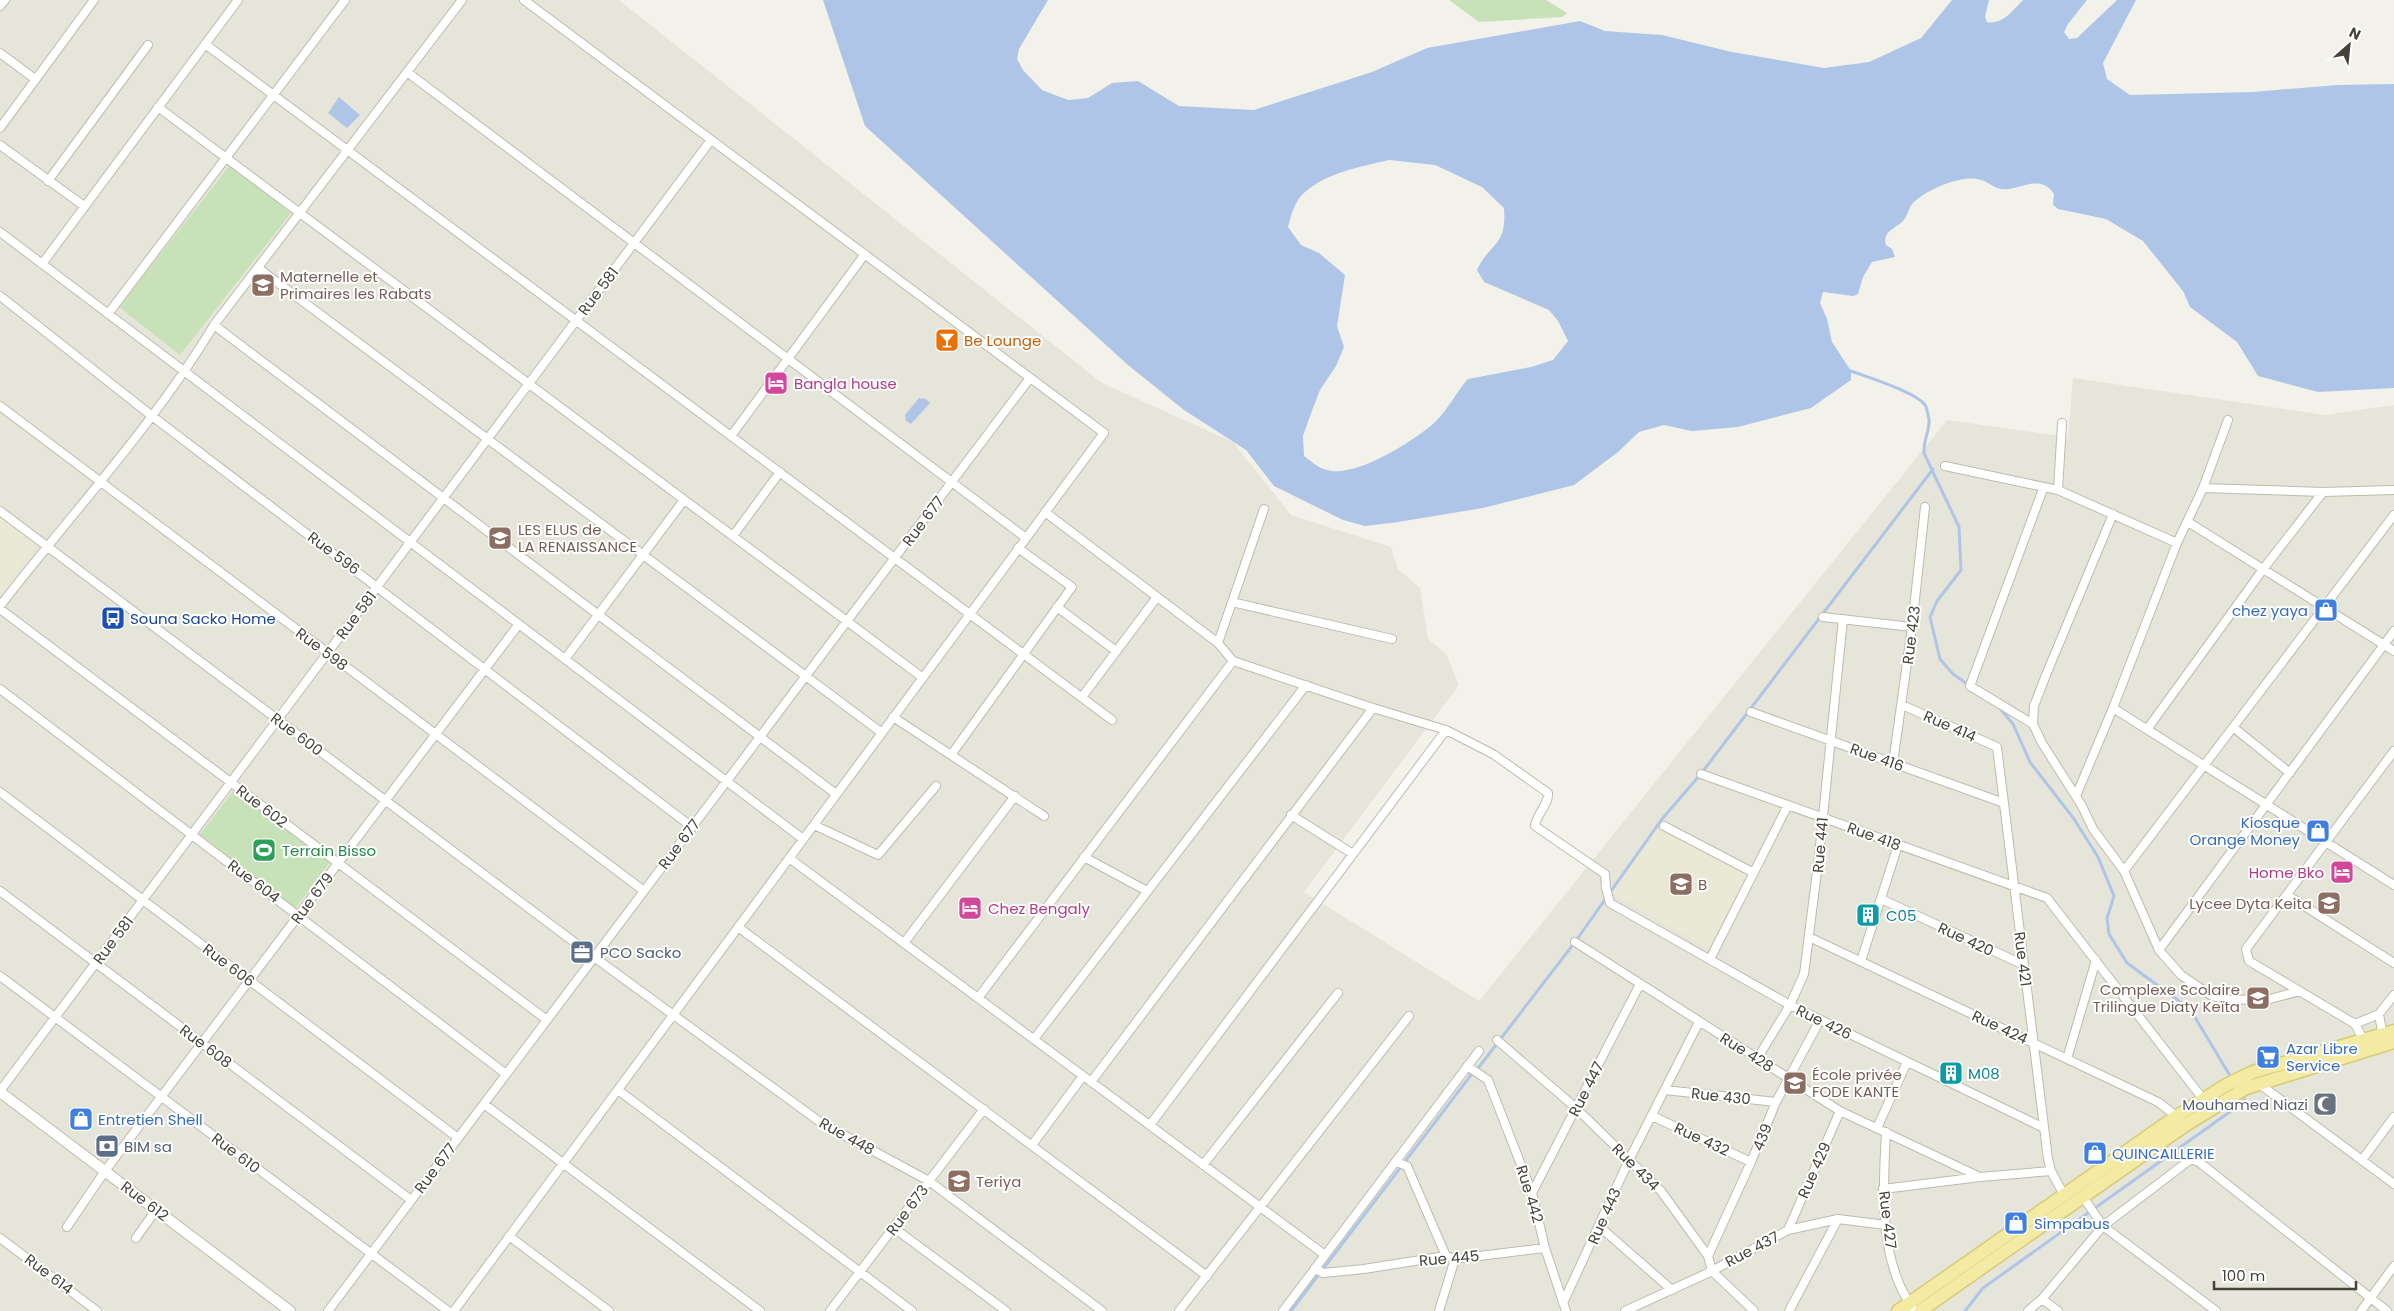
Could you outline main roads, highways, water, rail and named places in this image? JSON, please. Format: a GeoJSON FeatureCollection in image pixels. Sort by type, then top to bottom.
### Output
{"type":"FeatureCollection","features":[{"type":"Feature","properties":{"kind":"main road"},"geometry":{"type":"LineString","coordinates":[[1915,1309],[2064,1195],[2229,1091],[2250,1080],[2363,1039],[2389,1038]]}},
{"type":"Feature","properties":{"kind":"main road"},"geometry":{"type":"LineString","coordinates":[[2250,1080],[2389,1038]]}},
{"type":"Feature","properties":{"kind":"main road"},"geometry":{"type":"LineString","coordinates":[[1898,1311],[1915,1309],[2083,1197],[2181,1121],[2204,1099],[2229,1091]]}},
{"type":"Feature","properties":{"kind":"water"},"geometry":{"type":"Polygon","coordinates":[[[823,0],[1048,0],[1019,49],[1017,59],[1023,70],[1042,90],[1068,100],[1088,98],[1112,83],[1138,81],[1179,106],[1254,110],[1372,72],[1427,48],[1580,21],[1605,31],[1662,35],[1732,52],[1824,68],[1869,62],[1921,38],[1952,0],[1989,0],[1985,17],[1987,22],[1993,22],[2003,19],[2023,0],[2087,0],[2064,32],[2069,39],[2077,38],[2117,0],[2136,0],[2103,63],[2107,79],[2130,95],[2253,92],[2337,85],[2394,84],[2394,388],[2318,392],[2258,376],[2237,342],[2190,307],[2183,291],[2143,241],[2106,219],[2058,209],[2053,205],[2054,194],[2044,185],[2033,184],[2000,189],[1977,179],[1961,180],[1934,189],[1913,203],[1904,220],[1890,231],[1886,237],[1886,245],[1892,249],[1895,257],[1872,262],[1863,277],[1858,294],[1853,296],[1823,292],[1820,303],[1827,319],[1832,342],[1851,371],[1851,380],[1811,408],[1738,427],[1692,431],[1664,425],[1639,432],[1618,452],[1574,485],[1483,508],[1365,526],[1343,520],[1274,486],[1246,450],[1184,410],[1128,365],[865,126],[823,0]],[[1389,160],[1345,171],[1314,185],[1305,192],[1296,203],[1292,213],[1288,227],[1301,245],[1319,253],[1345,275],[1337,326],[1344,347],[1336,366],[1320,390],[1303,436],[1304,456],[1324,469],[1339,471],[1353,469],[1384,456],[1426,430],[1435,422],[1468,379],[1531,367],[1553,360],[1568,341],[1558,321],[1549,310],[1484,282],[1477,270],[1500,237],[1503,230],[1504,208],[1482,187],[1435,165],[1389,160]]]}},
{"type":"Feature","properties":{"kind":"water"},"geometry":{"type":"Polygon","coordinates":[[[339,97],[360,115],[347,128],[328,113],[339,97]]]}},
{"type":"Feature","properties":{"kind":"water"},"geometry":{"type":"Polygon","coordinates":[[[919,398],[926,399],[930,403],[911,424],[906,421],[905,415],[919,398]]]}},
{"type":"Feature","properties":{"kind":"waterway"},"geometry":{"type":"LineString","coordinates":[[1848,374],[1851,371],[1902,390],[1925,405],[1929,423],[1924,453],[1959,527],[1961,570],[1937,601],[1930,617],[1940,659],[1953,674],[1970,686]]}},
{"type":"Feature","properties":{"kind":"waterway"},"geometry":{"type":"LineString","coordinates":[[1479,1067],[1575,942],[1662,819],[1700,775],[1933,469]]}},
{"type":"Feature","properties":{"kind":"waterway"},"geometry":{"type":"LineString","coordinates":[[1999,707],[2013,724],[2030,762],[2074,819],[2098,857],[2114,896],[2107,918],[2109,934],[2127,963],[2190,1009],[2232,1079]]}},
{"type":"Feature","properties":{"kind":"waterway"},"geometry":{"type":"LineString","coordinates":[[1291,1311],[1471,1075]]}},
{"type":"Feature","properties":{"kind":"waterway"},"geometry":{"type":"LineString","coordinates":[[1965,1311],[1983,1288],[2245,1101],[2241,1095]]}},
{"type":"Feature","properties":{"kind":"place","name":"Maternelle et Primaires les Rabats"},"geometry":{"type":"Point","coordinates":[263,285]}},
{"type":"Feature","properties":{"kind":"place","name":"Be Lounge"},"geometry":{"type":"Point","coordinates":[947,340]}},
{"type":"Feature","properties":{"kind":"place","name":"Bangla house"},"geometry":{"type":"Point","coordinates":[776,383]}},
{"type":"Feature","properties":{"kind":"place","name":"LES ELUS de LA RENAISSANCE"},"geometry":{"type":"Point","coordinates":[500,538]}},
{"type":"Feature","properties":{"kind":"place","name":"chez yaya"},"geometry":{"type":"Point","coordinates":[2326,610]}},
{"type":"Feature","properties":{"kind":"place","name":"Souna Sacko Home"},"geometry":{"type":"Point","coordinates":[113,618]}},
{"type":"Feature","properties":{"kind":"place","name":"Kiosque Orange Money"},"geometry":{"type":"Point","coordinates":[2318,831]}},
{"type":"Feature","properties":{"kind":"place","name":"Terrain Bisso"},"geometry":{"type":"Point","coordinates":[264,850]}},
{"type":"Feature","properties":{"kind":"place","name":"Home Bko"},"geometry":{"type":"Point","coordinates":[2342,872]}},
{"type":"Feature","properties":{"kind":"place","name":"B"},"geometry":{"type":"Point","coordinates":[1681,884]}},
{"type":"Feature","properties":{"kind":"place","name":"Lycee Dyta Keita"},"geometry":{"type":"Point","coordinates":[2329,903]}},
{"type":"Feature","properties":{"kind":"place","name":"Chez Bengaly"},"geometry":{"type":"Point","coordinates":[970,908]}},
{"type":"Feature","properties":{"kind":"place","name":"C05"},"geometry":{"type":"Point","coordinates":[1868,915]}},
{"type":"Feature","properties":{"kind":"place","name":"PCO Sacko"},"geometry":{"type":"Point","coordinates":[582,952]}},
{"type":"Feature","properties":{"kind":"place","name":"Complexe Scolaire Trilingue Diaty Keïta"},"geometry":{"type":"Point","coordinates":[2258,998]}},
{"type":"Feature","properties":{"kind":"place","name":"Azar Libre Service"},"geometry":{"type":"Point","coordinates":[2268,1057]}},
{"type":"Feature","properties":{"kind":"place","name":"M08"},"geometry":{"type":"Point","coordinates":[1951,1073]}},
{"type":"Feature","properties":{"kind":"place","name":"École privée FODE KANTE"},"geometry":{"type":"Point","coordinates":[1795,1083]}},
{"type":"Feature","properties":{"kind":"place","name":"Mouhamed Niazi"},"geometry":{"type":"Point","coordinates":[2325,1104]}},
{"type":"Feature","properties":{"kind":"place","name":"Entretien Shell"},"geometry":{"type":"Point","coordinates":[81,1119]}},
{"type":"Feature","properties":{"kind":"place","name":"BIM sa"},"geometry":{"type":"Point","coordinates":[107,1146]}},
{"type":"Feature","properties":{"kind":"place","name":"QUINCAILLERIE"},"geometry":{"type":"Point","coordinates":[2095,1153]}},
{"type":"Feature","properties":{"kind":"place","name":"Teriya"},"geometry":{"type":"Point","coordinates":[959,1181]}},
{"type":"Feature","properties":{"kind":"place","name":"Simpabus"},"geometry":{"type":"Point","coordinates":[2016,1223]}}]}
